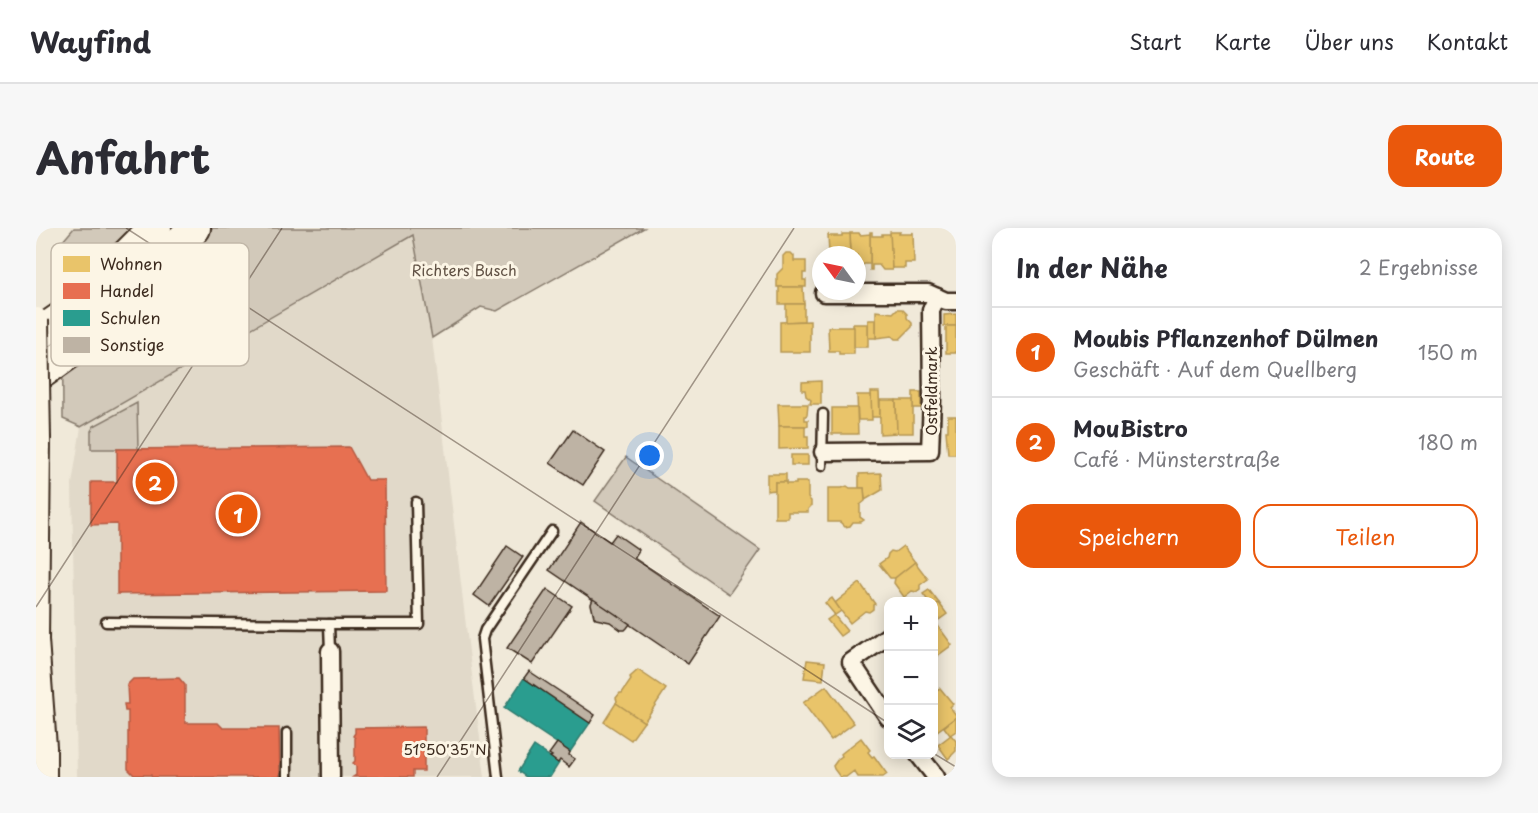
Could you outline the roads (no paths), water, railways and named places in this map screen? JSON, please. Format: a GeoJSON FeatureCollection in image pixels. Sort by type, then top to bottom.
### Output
{"type":"FeatureCollection","features":[{"type":"Feature","properties":{"kind":"highway"},"geometry":{"type":"LineString","coordinates":[[140,243],[155,228]]}},
{"type":"Feature","properties":{"kind":"highway"},"geometry":{"type":"LineString","coordinates":[[180,243],[194,228]]}},
{"type":"Feature","properties":{"kind":"highway"},"geometry":{"type":"LineString","coordinates":[[36,336],[51,325]]}},
{"type":"Feature","properties":{"kind":"highway"},"geometry":{"type":"LineString","coordinates":[[36,376],[51,365]]}},
{"type":"Feature","properties":{"kind":"main road"},"geometry":{"type":"LineString","coordinates":[[36,320],[38,440],[36,641],[44,777]]}},
{"type":"Feature","properties":{"kind":"street"},"geometry":{"type":"LineString","coordinates":[[866,293],[928,293],[946,301],[956,301]]}},
{"type":"Feature","properties":{"kind":"street","name":"Ostfeldmark"},"geometry":{"type":"LineString","coordinates":[[822,459],[930,451],[931,310],[937,297]]}},
{"type":"Feature","properties":{"kind":"street"},"geometry":{"type":"LineString","coordinates":[[884,639],[851,662],[884,711]]}},
{"type":"Feature","properties":{"kind":"street"},"geometry":{"type":"LineString","coordinates":[[330,651],[331,777]]}},
{"type":"Feature","properties":{"kind":"street"},"geometry":{"type":"LineString","coordinates":[[922,759],[936,777]]}},
{"type":"Feature","properties":{"kind":"lane"},"geometry":{"type":"LineString","coordinates":[[822,459],[823,414]]}},
{"type":"Feature","properties":{"kind":"lane"},"geometry":{"type":"LineString","coordinates":[[106,622],[419,624],[416,502]]}},
{"type":"Feature","properties":{"kind":"lane"},"geometry":{"type":"LineString","coordinates":[[498,777],[482,639],[485,630],[552,531]]}},
{"type":"Feature","properties":{"kind":"lane"},"geometry":{"type":"LineString","coordinates":[[329,624],[330,651]]}},
{"type":"Feature","properties":{"kind":"lane"},"geometry":{"type":"LineString","coordinates":[[286,777],[287,733]]}},
{"type":"Feature","properties":{"kind":"place","name":"MouBistro"},"geometry":{"type":"Point","coordinates":[155,482]}},
{"type":"Feature","properties":{"kind":"place","name":"Moubis Pflanzenhof Dülmen"},"geometry":{"type":"Point","coordinates":[238,514]}},
{"type":"Feature","properties":{"kind":"park label","name":"Richters Busch"},"geometry":{"type":"Point","coordinates":[464,269]}}]}
